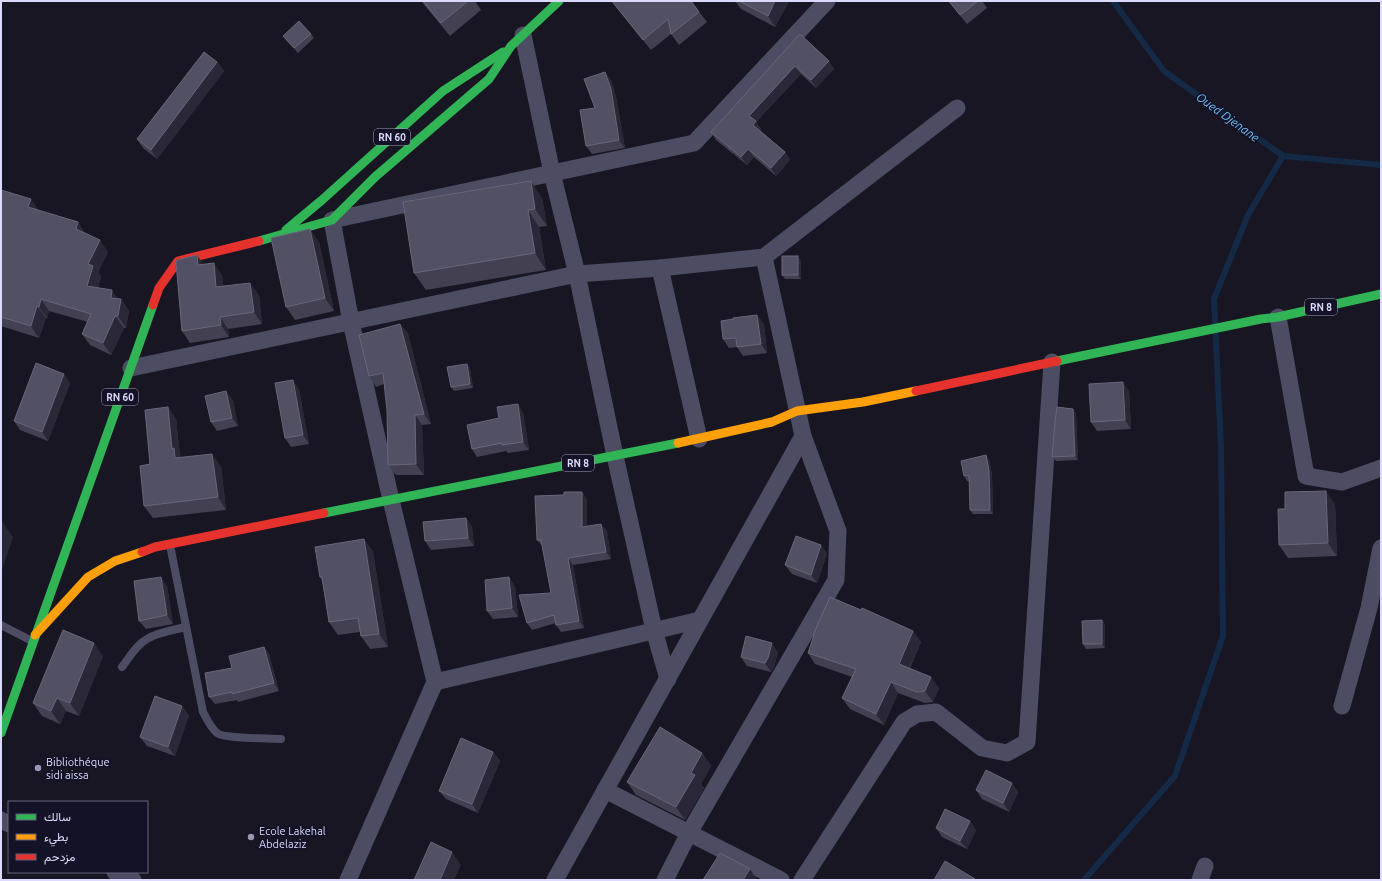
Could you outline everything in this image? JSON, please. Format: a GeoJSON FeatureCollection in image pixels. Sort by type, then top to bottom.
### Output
{"type":"FeatureCollection","features":[{"type":"Feature","properties":{"kind":"main road","name":"RN 60"},"geometry":{"type":"LineString","coordinates":[[34,638],[159,288],[178,261],[279,236],[322,200],[443,91],[517,41],[559,1]]}},
{"type":"Feature","properties":{"kind":"main road"},"geometry":{"type":"LineString","coordinates":[[279,236],[332,220],[375,177],[488,79],[517,41]]}},
{"type":"Feature","properties":{"kind":"main road","name":"RN 8"},"geometry":{"type":"LineString","coordinates":[[1,733],[34,638],[88,577],[115,561],[155,547],[699,439],[772,422],[797,411],[863,402],[1148,342],[1261,319],[1278,317],[1381,294]]}},
{"type":"Feature","properties":{"kind":"street"},"geometry":{"type":"LineString","coordinates":[[348,880],[435,682],[350,322],[332,220],[694,143],[827,1]]}},
{"type":"Feature","properties":{"kind":"street"},"geometry":{"type":"LineString","coordinates":[[517,41],[577,274],[615,456],[654,630],[668,678]]}},
{"type":"Feature","properties":{"kind":"street"},"geometry":{"type":"LineString","coordinates":[[130,368],[577,274],[660,268],[764,257],[957,108]]}},
{"type":"Feature","properties":{"kind":"street"},"geometry":{"type":"LineString","coordinates":[[665,880],[690,833],[836,580],[838,530],[803,436],[764,257]]}},
{"type":"Feature","properties":{"kind":"street"},"geometry":{"type":"LineString","coordinates":[[660,268],[699,439]]}},
{"type":"Feature","properties":{"kind":"street"},"geometry":{"type":"LineString","coordinates":[[1278,317],[1306,476],[1342,482],[1381,468]]}},
{"type":"Feature","properties":{"kind":"street"},"geometry":{"type":"LineString","coordinates":[[802,880],[904,722],[917,714],[936,712],[982,748],[1007,754],[1026,742],[1052,362]]}},
{"type":"Feature","properties":{"kind":"street"},"geometry":{"type":"LineString","coordinates":[[555,880],[803,436]]}},
{"type":"Feature","properties":{"kind":"street"},"geometry":{"type":"LineString","coordinates":[[1342,706],[1369,608],[1381,548]]}},
{"type":"Feature","properties":{"kind":"street"},"geometry":{"type":"LineString","coordinates":[[435,682],[700,620]]}},
{"type":"Feature","properties":{"kind":"street"},"geometry":{"type":"LineString","coordinates":[[605,790],[777,879]]}},
{"type":"Feature","properties":{"kind":"street"},"geometry":{"type":"LineString","coordinates":[[117,873],[133,880]]}},
{"type":"Feature","properties":{"kind":"lane"},"geometry":{"type":"LineString","coordinates":[[169,544],[203,712],[210,726],[218,734],[230,737],[281,738]]}},
{"type":"Feature","properties":{"kind":"lane"},"geometry":{"type":"LineString","coordinates":[[1,625],[34,638]]}},
{"type":"Feature","properties":{"kind":"lane"},"geometry":{"type":"LineString","coordinates":[[122,667],[138,646],[146,639],[186,627]]}},
{"type":"Feature","properties":{"kind":"building"},"geometry":{"type":"Polygon","coordinates":[[[423,1],[468,1],[441,23],[423,1]]]}},
{"type":"Feature","properties":{"kind":"building"},"geometry":{"type":"Polygon","coordinates":[[[612,1],[691,1],[699,12],[671,34],[668,19],[643,40],[612,1]]]}},
{"type":"Feature","properties":{"kind":"building"},"geometry":{"type":"Polygon","coordinates":[[[739,1],[775,1],[768,16],[739,1]]]}},
{"type":"Feature","properties":{"kind":"building"},"geometry":{"type":"Polygon","coordinates":[[[949,1],[978,1],[960,15],[949,1]]]}},
{"type":"Feature","properties":{"kind":"building"},"geometry":{"type":"Polygon","coordinates":[[[299,21],[311,34],[294,48],[283,36],[299,21]]]}},
{"type":"Feature","properties":{"kind":"building"},"geometry":{"type":"Polygon","coordinates":[[[800,34],[829,61],[811,80],[795,66],[749,116],[756,121],[753,125],[785,152],[771,168],[748,149],[741,157],[711,132],[800,34]]]}},
{"type":"Feature","properties":{"kind":"building"},"geometry":{"type":"Polygon","coordinates":[[[204,52],[217,62],[151,150],[137,139],[204,52]]]}},
{"type":"Feature","properties":{"kind":"building"},"geometry":{"type":"Polygon","coordinates":[[[605,72],[611,89],[619,140],[586,146],[580,110],[595,108],[584,79],[605,72]]]}},
{"type":"Feature","properties":{"kind":"building"},"geometry":{"type":"Polygon","coordinates":[[[531,181],[535,209],[528,210],[535,253],[414,273],[403,202],[531,181]]]}},
{"type":"Feature","properties":{"kind":"building"},"geometry":{"type":"Polygon","coordinates":[[[1,190],[31,199],[28,207],[78,222],[76,229],[100,240],[88,264],[93,266],[87,286],[112,290],[111,298],[121,299],[118,316],[115,316],[103,343],[82,334],[91,314],[41,299],[39,307],[37,306],[31,326],[1,317],[1,190]]]}},
{"type":"Feature","properties":{"kind":"building"},"geometry":{"type":"Polygon","coordinates":[[[310,229],[325,298],[286,307],[271,238],[310,229]]]}},
{"type":"Feature","properties":{"kind":"building"},"geometry":{"type":"Polygon","coordinates":[[[197,255],[198,265],[214,263],[216,287],[250,283],[254,312],[220,317],[221,325],[182,331],[176,262],[177,260],[197,255]]]}},
{"type":"Feature","properties":{"kind":"building"},"geometry":{"type":"Polygon","coordinates":[[[782,256],[798,256],[798,275],[782,275],[782,256]]]}},
{"type":"Feature","properties":{"kind":"building"},"geometry":{"type":"Polygon","coordinates":[[[757,315],[761,344],[737,347],[736,338],[723,339],[721,321],[757,315]]]}},
{"type":"Feature","properties":{"kind":"building"},"geometry":{"type":"Polygon","coordinates":[[[400,324],[424,414],[415,415],[416,464],[388,465],[387,410],[383,373],[369,376],[359,335],[400,324]]]}},
{"type":"Feature","properties":{"kind":"building"},"geometry":{"type":"Polygon","coordinates":[[[36,363],[64,374],[42,432],[14,421],[36,363]]]}},
{"type":"Feature","properties":{"kind":"building"},"geometry":{"type":"Polygon","coordinates":[[[467,364],[470,384],[451,387],[447,367],[467,364]]]}},
{"type":"Feature","properties":{"kind":"building"},"geometry":{"type":"Polygon","coordinates":[[[293,380],[303,435],[285,438],[275,383],[293,380]]]}},
{"type":"Feature","properties":{"kind":"building"},"geometry":{"type":"Polygon","coordinates":[[[1123,382],[1125,420],[1091,422],[1089,384],[1123,382]]]}},
{"type":"Feature","properties":{"kind":"building"},"geometry":{"type":"Polygon","coordinates":[[[226,391],[232,418],[211,422],[205,396],[226,391]]]}},
{"type":"Feature","properties":{"kind":"building"},"geometry":{"type":"Polygon","coordinates":[[[518,404],[523,442],[502,445],[502,443],[472,449],[467,425],[499,418],[497,407],[518,404]]]}},
{"type":"Feature","properties":{"kind":"building"},"geometry":{"type":"Polygon","coordinates":[[[168,407],[172,449],[174,448],[175,458],[212,454],[218,497],[144,506],[140,466],[150,464],[145,410],[168,407]]]}},
{"type":"Feature","properties":{"kind":"building"},"geometry":{"type":"Polygon","coordinates":[[[1057,407],[1073,409],[1075,456],[1052,457],[1057,407]]]}},
{"type":"Feature","properties":{"kind":"building"},"geometry":{"type":"Polygon","coordinates":[[[986,455],[989,471],[990,510],[970,510],[969,475],[964,476],[961,461],[986,455]]]}},
{"type":"Feature","properties":{"kind":"building"},"geometry":{"type":"Polygon","coordinates":[[[1326,491],[1328,543],[1279,545],[1278,509],[1285,509],[1285,492],[1326,491]]]}},
{"type":"Feature","properties":{"kind":"building"},"geometry":{"type":"Polygon","coordinates":[[[564,492],[582,492],[582,527],[601,524],[606,552],[568,558],[579,621],[556,625],[554,615],[527,623],[519,595],[551,593],[541,540],[537,540],[535,496],[564,495],[564,492]]]}},
{"type":"Feature","properties":{"kind":"building"},"geometry":{"type":"Polygon","coordinates":[[[466,518],[468,538],[425,541],[423,522],[466,518]]]}},
{"type":"Feature","properties":{"kind":"building"},"geometry":{"type":"Polygon","coordinates":[[[796,536],[821,545],[811,575],[785,565],[796,536]]]}},
{"type":"Feature","properties":{"kind":"building"},"geometry":{"type":"Polygon","coordinates":[[[364,539],[379,634],[361,636],[358,618],[329,622],[322,577],[320,577],[315,547],[364,539]]]}},
{"type":"Feature","properties":{"kind":"building"},"geometry":{"type":"Polygon","coordinates":[[[161,577],[167,615],[139,621],[134,581],[161,577]]]}},
{"type":"Feature","properties":{"kind":"building"},"geometry":{"type":"Polygon","coordinates":[[[509,577],[512,608],[487,611],[485,580],[509,577]]]}},
{"type":"Feature","properties":{"kind":"building"},"geometry":{"type":"Polygon","coordinates":[[[830,597],[861,610],[862,608],[913,631],[899,664],[931,677],[925,691],[917,692],[891,682],[876,714],[842,698],[856,669],[808,653],[813,635],[830,597]]]}},
{"type":"Feature","properties":{"kind":"building"},"geometry":{"type":"Polygon","coordinates":[[[1102,620],[1102,644],[1083,644],[1082,621],[1102,620]]]}},
{"type":"Feature","properties":{"kind":"building"},"geometry":{"type":"Polygon","coordinates":[[[63,630],[94,643],[70,703],[57,698],[51,711],[33,703],[63,630]]]}},
{"type":"Feature","properties":{"kind":"building"},"geometry":{"type":"Polygon","coordinates":[[[746,636],[772,643],[765,663],[741,657],[746,636]]]}},
{"type":"Feature","properties":{"kind":"building"},"geometry":{"type":"Polygon","coordinates":[[[264,647],[274,683],[232,694],[232,692],[209,697],[205,673],[232,668],[229,656],[264,647]]]}},
{"type":"Feature","properties":{"kind":"building"},"geometry":{"type":"Polygon","coordinates":[[[155,696],[182,706],[168,747],[140,737],[155,696]]]}},
{"type":"Feature","properties":{"kind":"building"},"geometry":{"type":"Polygon","coordinates":[[[660,727],[702,753],[691,773],[695,775],[676,807],[627,782],[660,727]]]}},
{"type":"Feature","properties":{"kind":"building"},"geometry":{"type":"Polygon","coordinates":[[[461,738],[493,752],[472,804],[439,791],[461,738]]]}},
{"type":"Feature","properties":{"kind":"building"},"geometry":{"type":"Polygon","coordinates":[[[986,770],[1012,783],[1003,803],[976,790],[986,770]]]}},
{"type":"Feature","properties":{"kind":"building"},"geometry":{"type":"Polygon","coordinates":[[[945,809],[970,821],[960,841],[936,828],[945,809]]]}},
{"type":"Feature","properties":{"kind":"building"},"geometry":{"type":"Polygon","coordinates":[[[431,842],[452,852],[440,880],[414,880],[431,842]]]}},
{"type":"Feature","properties":{"kind":"building"},"geometry":{"type":"Polygon","coordinates":[[[720,853],[750,869],[743,880],[703,880],[720,853]]]}},
{"type":"Feature","properties":{"kind":"building"},"geometry":{"type":"Polygon","coordinates":[[[945,861],[975,879],[934,880],[945,861]]]}},
{"type":"Feature","properties":{"kind":"waterway","name":"Oued Djenane"},"geometry":{"type":"LineString","coordinates":[[1113,1],[1164,71],[1283,156],[1381,165]]}},
{"type":"Feature","properties":{"kind":"waterway"},"geometry":{"type":"LineString","coordinates":[[1084,880],[1175,776],[1223,636],[1221,447],[1214,299],[1248,215],[1283,156]]}},
{"type":"Feature","properties":{"kind":"traffic: fast"},"geometry":{"type":"LineString","coordinates":[[259,241],[332,220],[375,177],[489,79],[511,46],[559,1]]}},
{"type":"Feature","properties":{"kind":"traffic: fast"},"geometry":{"type":"LineString","coordinates":[[286,230],[322,200],[443,91],[503,52]]}},
{"type":"Feature","properties":{"kind":"traffic: fast"},"geometry":{"type":"LineString","coordinates":[[1057,361],[1261,319],[1278,317],[1381,294]]}},
{"type":"Feature","properties":{"kind":"traffic: fast"},"geometry":{"type":"LineString","coordinates":[[1,733],[153,305]]}},
{"type":"Feature","properties":{"kind":"traffic: fast"},"geometry":{"type":"LineString","coordinates":[[324,513],[678,443]]}},
{"type":"Feature","properties":{"kind":"traffic: slow"},"geometry":{"type":"LineString","coordinates":[[678,443],[772,422],[797,411],[863,402],[916,391]]}},
{"type":"Feature","properties":{"kind":"traffic: slow"},"geometry":{"type":"LineString","coordinates":[[35,635],[88,577],[115,561],[142,552]]}},
{"type":"Feature","properties":{"kind":"traffic: jam"},"geometry":{"type":"LineString","coordinates":[[153,305],[159,288],[178,261],[259,241]]}},
{"type":"Feature","properties":{"kind":"traffic: jam"},"geometry":{"type":"LineString","coordinates":[[916,391],[1057,361]]}},
{"type":"Feature","properties":{"kind":"traffic: jam"},"geometry":{"type":"LineString","coordinates":[[142,552],[155,547],[324,513]]}},
{"type":"Feature","properties":{"kind":"place","name":"Bibliothéque sidi aissa"},"geometry":{"type":"Point","coordinates":[38,768]}},
{"type":"Feature","properties":{"kind":"place","name":"Ecole Lakehal Abdelaziz"},"geometry":{"type":"Point","coordinates":[251,837]}}]}
